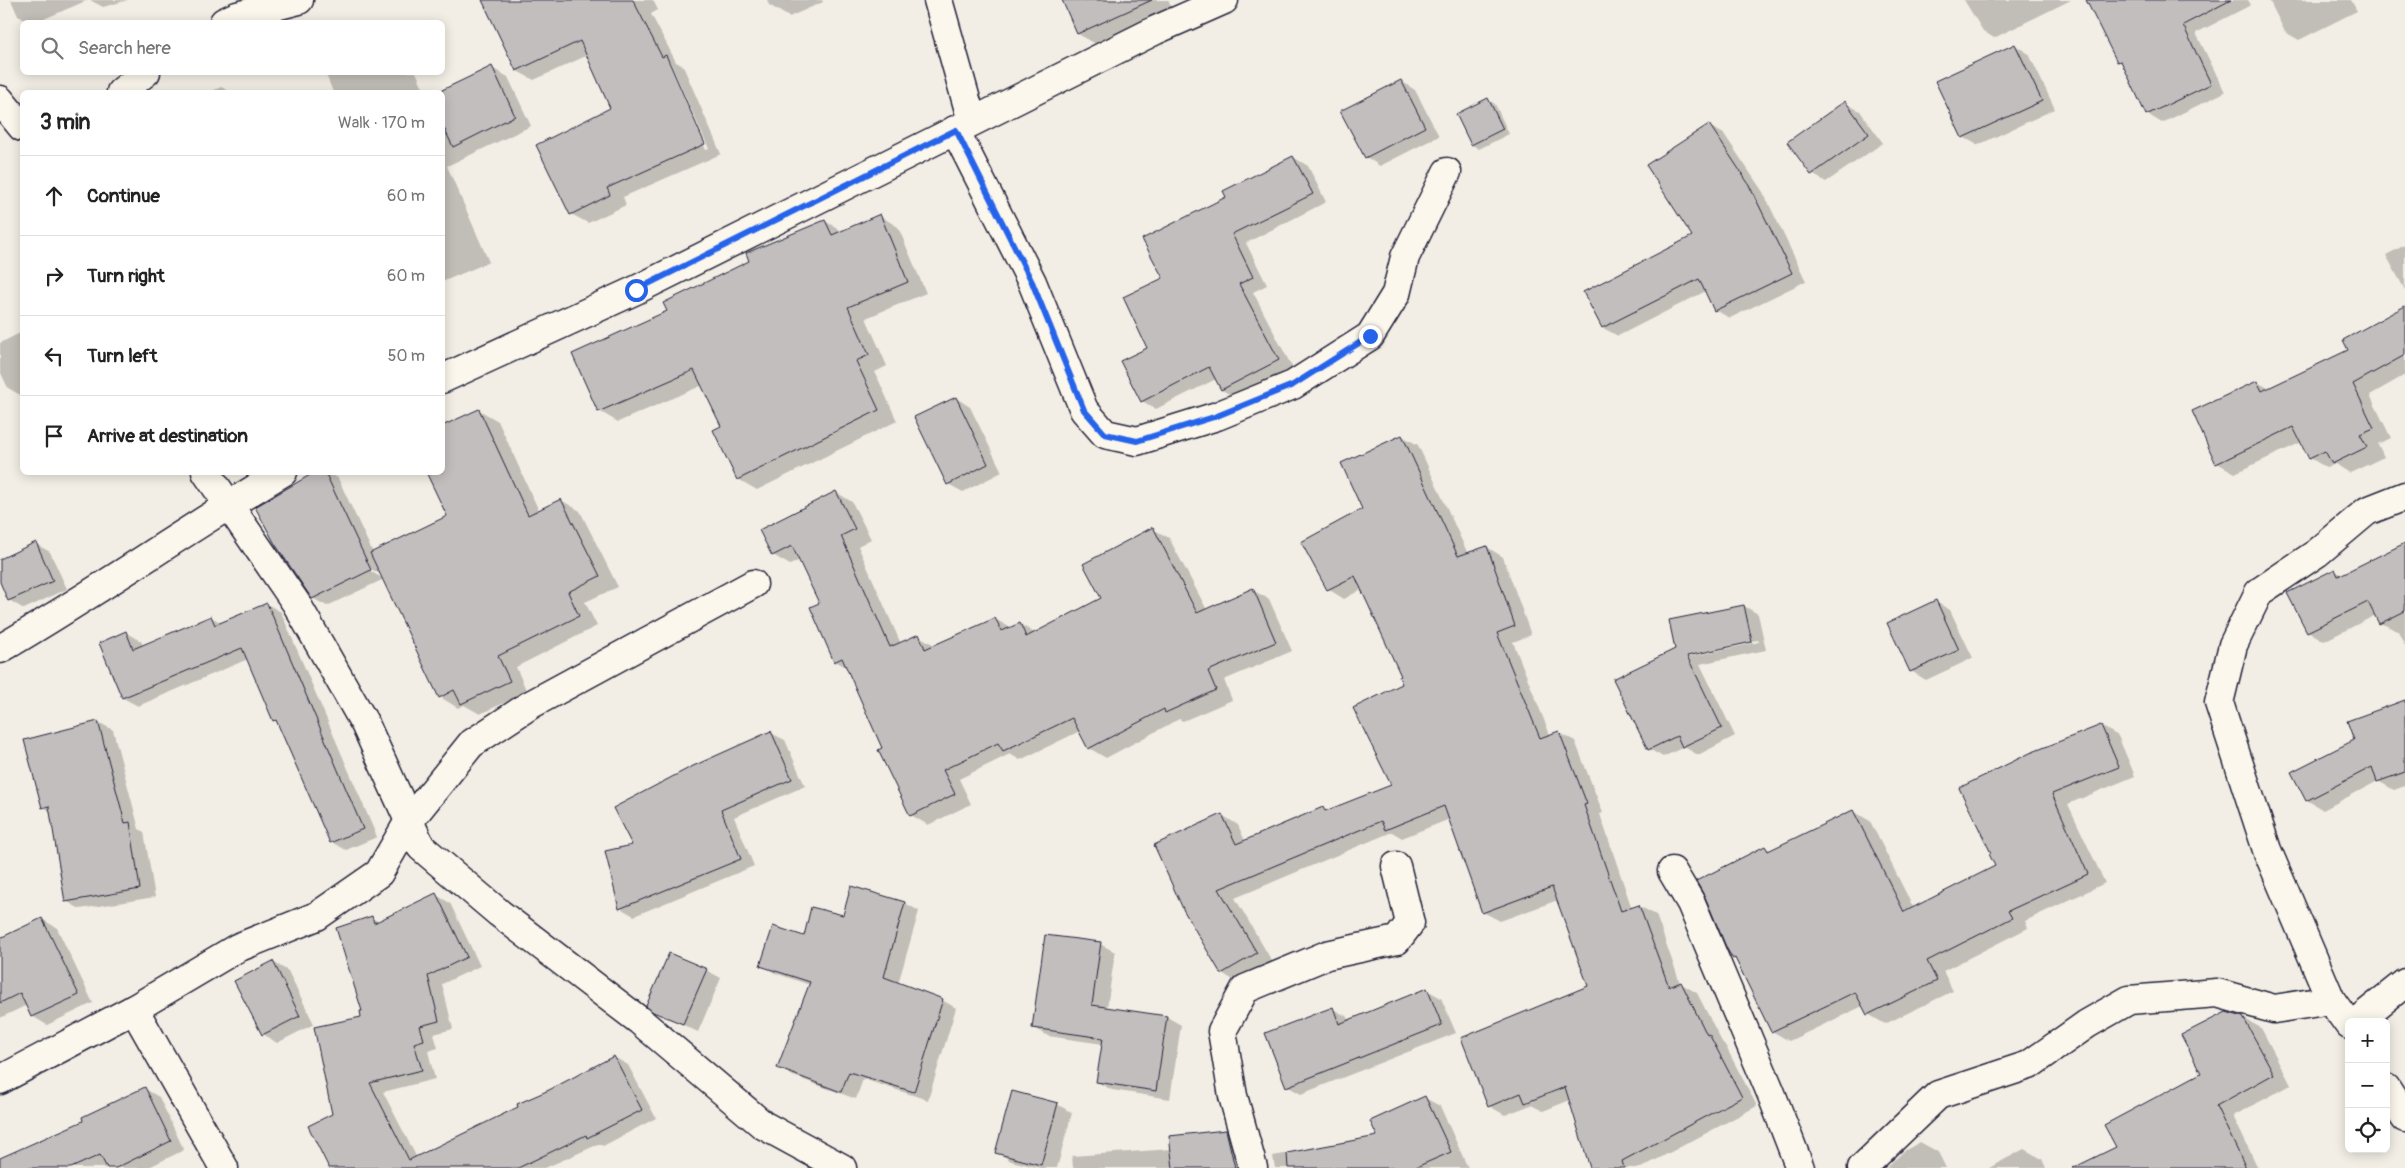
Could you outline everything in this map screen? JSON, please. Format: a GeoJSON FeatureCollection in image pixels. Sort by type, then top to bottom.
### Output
{"type":"FeatureCollection","features":[{"type":"Feature","properties":{"kind":"street"},"geometry":{"type":"LineString","coordinates":[[228,20],[299,0]]}},
{"type":"Feature","properties":{"kind":"street"},"geometry":{"type":"LineString","coordinates":[[938,0],[964,126],[1032,282],[1084,410],[1105,434],[1137,441],[1217,416],[1293,385],[1370,336],[1396,294],[1405,257],[1447,172]]}},
{"type":"Feature","properties":{"kind":"street"},"geometry":{"type":"LineString","coordinates":[[445,378],[636,290],[1156,30],[1224,0]]}},
{"type":"Feature","properties":{"kind":"street"},"geometry":{"type":"LineString","coordinates":[[124,90],[142,75]]}},
{"type":"Feature","properties":{"kind":"street"},"geometry":{"type":"LineString","coordinates":[[0,100],[13,128]]}},
{"type":"Feature","properties":{"kind":"street"},"geometry":{"type":"LineString","coordinates":[[208,475],[301,612],[365,724],[421,847],[499,913],[640,1021],[763,1125],[842,1168]]}},
{"type":"Feature","properties":{"kind":"street"},"geometry":{"type":"LineString","coordinates":[[0,649],[58,615],[228,505],[278,475]]}},
{"type":"Feature","properties":{"kind":"street"},"geometry":{"type":"LineString","coordinates":[[2345,1020],[2330,1000],[2267,850],[2219,703],[2233,645],[2259,592],[2317,553],[2367,511],[2405,496]]}},
{"type":"Feature","properties":{"kind":"street"},"geometry":{"type":"LineString","coordinates":[[0,1080],[134,1009],[237,948],[317,916],[380,873],[409,822],[471,744],[530,705],[753,584]]}},
{"type":"Feature","properties":{"kind":"street"},"geometry":{"type":"LineString","coordinates":[[1253,1168],[1233,1096],[1222,1031],[1244,989],[1327,954],[1397,940],[1410,923],[1396,866]]}},
{"type":"Feature","properties":{"kind":"street"},"geometry":{"type":"LineString","coordinates":[[1672,871],[1691,903],[1771,1093],[1800,1168]]}},
{"type":"Feature","properties":{"kind":"street"},"geometry":{"type":"LineString","coordinates":[[2361,1018],[2405,983]]}},
{"type":"Feature","properties":{"kind":"street"},"geometry":{"type":"LineString","coordinates":[[1862,1168],[1938,1095],[2029,1065],[2087,1024],[2129,1000],[2217,993],[2274,1009],[2330,1000]]}},
{"type":"Feature","properties":{"kind":"street"},"geometry":{"type":"LineString","coordinates":[[134,1009],[224,1168]]}},
{"type":"Feature","properties":{"kind":"street"},"geometry":{"type":"LineString","coordinates":[[2390,1094],[2405,1118]]}},
{"type":"Feature","properties":{"kind":"building"},"geometry":{"type":"Polygon","coordinates":[[[482,0],[633,0],[662,57],[666,55],[705,144],[607,188],[610,195],[570,215],[536,145],[610,108],[580,41],[516,71],[482,0]]]}},
{"type":"Feature","properties":{"kind":"building"},"geometry":{"type":"Polygon","coordinates":[[[1062,0],[1152,0],[1077,34],[1062,0]]]}},
{"type":"Feature","properties":{"kind":"building"},"geometry":{"type":"Polygon","coordinates":[[[2086,0],[2231,0],[2183,25],[2211,84],[2146,115],[2121,61],[2117,62],[2086,0]]]}},
{"type":"Feature","properties":{"kind":"building"},"geometry":{"type":"Polygon","coordinates":[[[2015,44],[2042,101],[1962,138],[1935,81],[2015,44]]]}},
{"type":"Feature","properties":{"kind":"building"},"geometry":{"type":"Polygon","coordinates":[[[492,66],[515,116],[453,147],[445,130],[445,90],[442,90],[492,66]]]}},
{"type":"Feature","properties":{"kind":"building"},"geometry":{"type":"Polygon","coordinates":[[[1401,80],[1425,127],[1365,158],[1340,111],[1401,80]]]}},
{"type":"Feature","properties":{"kind":"building"},"geometry":{"type":"Polygon","coordinates":[[[1488,98],[1503,129],[1471,145],[1456,114],[1488,98]]]}},
{"type":"Feature","properties":{"kind":"building"},"geometry":{"type":"Polygon","coordinates":[[[1845,101],[1869,134],[1811,175],[1787,142],[1845,101]]]}},
{"type":"Feature","properties":{"kind":"building"},"geometry":{"type":"Polygon","coordinates":[[[1709,124],[1748,183],[1792,273],[1714,311],[1699,279],[1602,328],[1583,292],[1692,236],[1646,165],[1709,124]]]}},
{"type":"Feature","properties":{"kind":"building"},"geometry":{"type":"Polygon","coordinates":[[[1293,156],[1313,194],[1232,234],[1253,277],[1239,284],[1279,360],[1221,390],[1209,367],[1141,402],[1120,361],[1147,348],[1123,297],[1163,278],[1142,239],[1226,197],[1223,191],[1293,156]]]}},
{"type":"Feature","properties":{"kind":"building"},"geometry":{"type":"Polygon","coordinates":[[[880,214],[908,282],[848,307],[869,355],[856,361],[879,410],[737,480],[713,430],[721,426],[694,370],[598,412],[572,354],[667,311],[663,303],[749,261],[746,253],[825,220],[832,235],[880,214]]]}},
{"type":"Feature","properties":{"kind":"building"},"geometry":{"type":"Polygon","coordinates":[[[2405,306],[2405,355],[2353,384],[2374,428],[2360,434],[2367,447],[2332,464],[2325,451],[2309,459],[2293,427],[2216,464],[2192,411],[2257,381],[2262,391],[2348,350],[2343,340],[2405,306]]]}},
{"type":"Feature","properties":{"kind":"building"},"geometry":{"type":"Polygon","coordinates":[[[956,397],[988,464],[947,485],[914,417],[956,397]]]}},
{"type":"Feature","properties":{"kind":"building"},"geometry":{"type":"Polygon","coordinates":[[[479,409],[528,515],[561,499],[600,576],[568,592],[579,616],[498,656],[510,681],[461,704],[454,690],[439,698],[370,553],[447,516],[427,475],[445,475],[445,425],[479,409]]]}},
{"type":"Feature","properties":{"kind":"building"},"geometry":{"type":"Polygon","coordinates":[[[1402,435],[1458,556],[1487,546],[1515,626],[1497,633],[1540,738],[1559,731],[1587,804],[1584,805],[1621,911],[1639,905],[1669,987],[1681,982],[1707,1035],[1709,1034],[1742,1097],[1622,1161],[1624,1168],[1590,1168],[1565,1087],[1525,1103],[1521,1093],[1488,1107],[1461,1038],[1588,986],[1552,887],[1482,913],[1444,806],[1385,830],[1381,821],[1219,889],[1257,953],[1221,974],[1184,911],[1154,845],[1222,814],[1236,844],[1323,807],[1325,811],[1391,785],[1353,708],[1402,684],[1399,677],[1401,676],[1355,576],[1327,590],[1301,542],[1362,509],[1341,463],[1402,435]]]}},
{"type":"Feature","properties":{"kind":"building"},"geometry":{"type":"Polygon","coordinates":[[[310,475],[326,475],[371,570],[312,599],[275,544],[255,507],[310,475]]]}},
{"type":"Feature","properties":{"kind":"building"},"geometry":{"type":"Polygon","coordinates":[[[836,491],[855,529],[841,536],[890,647],[919,634],[925,649],[995,618],[1002,631],[1020,623],[1026,637],[1101,598],[1083,564],[1153,527],[1197,613],[1253,588],[1276,642],[1208,671],[1216,690],[1165,713],[1164,709],[1088,749],[1072,718],[1003,751],[998,743],[943,770],[955,794],[910,816],[878,750],[882,748],[842,658],[834,662],[810,607],[819,603],[792,546],[772,556],[759,530],[836,491]]]}},
{"type":"Feature","properties":{"kind":"building"},"geometry":{"type":"Polygon","coordinates":[[[36,542],[53,581],[8,601],[0,582],[0,559],[36,542]]]}},
{"type":"Feature","properties":{"kind":"building"},"geometry":{"type":"Polygon","coordinates":[[[2405,543],[2405,611],[2379,624],[2368,602],[2307,632],[2287,593],[2335,569],[2338,576],[2405,543]]]}},
{"type":"Feature","properties":{"kind":"building"},"geometry":{"type":"Polygon","coordinates":[[[1936,600],[1959,650],[1910,672],[1887,623],[1936,600]]]}},
{"type":"Feature","properties":{"kind":"building"},"geometry":{"type":"Polygon","coordinates":[[[267,603],[363,829],[330,843],[276,720],[273,721],[242,648],[122,698],[99,643],[126,631],[133,649],[211,616],[215,625],[267,603]]]}},
{"type":"Feature","properties":{"kind":"building"},"geometry":{"type":"Polygon","coordinates":[[[1744,605],[1752,642],[1687,656],[1722,728],[1682,747],[1677,736],[1648,750],[1613,679],[1675,649],[1669,620],[1744,605]]]}},
{"type":"Feature","properties":{"kind":"building"},"geometry":{"type":"Polygon","coordinates":[[[2405,700],[2405,772],[2377,782],[2372,767],[2306,801],[2291,772],[2354,740],[2347,721],[2405,700]]]}},
{"type":"Feature","properties":{"kind":"building"},"geometry":{"type":"Polygon","coordinates":[[[98,721],[125,823],[130,822],[140,889],[65,902],[49,806],[42,808],[24,740],[98,721]]]}},
{"type":"Feature","properties":{"kind":"building"},"geometry":{"type":"Polygon","coordinates":[[[2101,725],[2119,767],[2052,794],[2088,874],[2008,911],[2012,918],[1927,961],[1937,981],[1867,1015],[1855,992],[1771,1032],[1735,958],[1733,959],[1727,949],[1705,897],[1696,881],[1765,846],[1768,851],[1853,810],[1904,912],[1995,866],[1989,854],[1991,853],[1959,788],[2030,753],[2101,725]]]}},
{"type":"Feature","properties":{"kind":"building"},"geometry":{"type":"Polygon","coordinates":[[[771,731],[792,779],[721,810],[741,859],[619,909],[605,851],[632,845],[613,808],[691,767],[771,731]]]}},
{"type":"Feature","properties":{"kind":"building"},"geometry":{"type":"Polygon","coordinates":[[[851,886],[905,902],[884,977],[943,999],[914,1092],[849,1072],[841,1092],[777,1068],[810,982],[760,966],[773,926],[804,936],[811,907],[843,915],[851,886]]]}},
{"type":"Feature","properties":{"kind":"building"},"geometry":{"type":"Polygon","coordinates":[[[436,893],[467,957],[428,976],[439,1021],[420,1026],[424,1040],[414,1043],[422,1070],[370,1083],[409,1160],[518,1107],[517,1104],[549,1090],[614,1056],[642,1110],[587,1138],[586,1135],[518,1168],[329,1168],[308,1126],[332,1114],[314,1027],[361,1017],[360,1011],[362,1011],[336,928],[372,916],[374,923],[436,893]]]}},
{"type":"Feature","properties":{"kind":"building"},"geometry":{"type":"Polygon","coordinates":[[[42,918],[79,995],[31,1017],[20,993],[0,1003],[0,938],[42,918]]]}},
{"type":"Feature","properties":{"kind":"building"},"geometry":{"type":"Polygon","coordinates":[[[1045,935],[1101,942],[1092,1005],[1167,1016],[1156,1091],[1096,1082],[1103,1038],[1032,1028],[1045,935]]]}},
{"type":"Feature","properties":{"kind":"building"},"geometry":{"type":"Polygon","coordinates":[[[669,953],[707,969],[683,1024],[653,1012],[646,1006],[669,953]]]}},
{"type":"Feature","properties":{"kind":"building"},"geometry":{"type":"Polygon","coordinates":[[[273,961],[300,1016],[262,1035],[234,981],[273,961]]]}},
{"type":"Feature","properties":{"kind":"building"},"geometry":{"type":"Polygon","coordinates":[[[1427,988],[1442,1025],[1286,1087],[1265,1033],[1333,1007],[1339,1024],[1427,988]]]}},
{"type":"Feature","properties":{"kind":"building"},"geometry":{"type":"Polygon","coordinates":[[[2226,1012],[2243,1017],[2274,1074],[2216,1106],[2246,1168],[2073,1168],[2116,1147],[2104,1125],[2201,1073],[2181,1035],[2226,1012]]]}},
{"type":"Feature","properties":{"kind":"building"},"geometry":{"type":"Polygon","coordinates":[[[145,1087],[171,1141],[116,1168],[107,1168],[100,1155],[71,1168],[0,1168],[0,1158],[83,1121],[82,1117],[145,1087]]]}},
{"type":"Feature","properties":{"kind":"building"},"geometry":{"type":"Polygon","coordinates":[[[1012,1091],[1058,1103],[1041,1165],[995,1153],[1012,1091]]]}},
{"type":"Feature","properties":{"kind":"building"},"geometry":{"type":"Polygon","coordinates":[[[1425,1096],[1451,1152],[1414,1168],[1288,1168],[1287,1153],[1377,1136],[1370,1121],[1425,1096]]]}},
{"type":"Feature","properties":{"kind":"building"},"geometry":{"type":"Polygon","coordinates":[[[1226,1130],[1235,1168],[1173,1168],[1169,1136],[1226,1130]]]}},
{"type":"Feature","properties":{"kind":"route"},"geometry":{"type":"LineString","coordinates":[[636,290],[956,130],[1032,282],[1084,410],[1105,434],[1137,441],[1217,416],[1293,385],[1370,336]]}}]}
